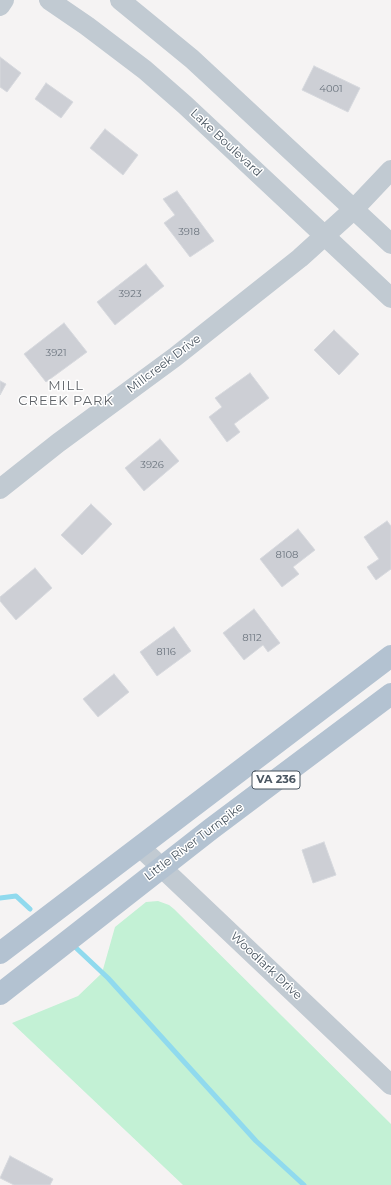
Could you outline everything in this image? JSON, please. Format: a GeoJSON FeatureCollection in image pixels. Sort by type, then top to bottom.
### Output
{"type":"FeatureCollection","features":[{"type":"Feature","properties":{"kind":"main road","name":"VA 236"},"geometry":{"type":"LineString","coordinates":[[0,953],[391,656]]}},
{"type":"Feature","properties":{"kind":"main road","name":"Little River Turnpike"},"geometry":{"type":"LineString","coordinates":[[0,994],[162,867],[391,694]]}},
{"type":"Feature","properties":{"kind":"street"},"geometry":{"type":"LineString","coordinates":[[0,6],[4,0]]}},
{"type":"Feature","properties":{"kind":"street","name":"Lake Boulevard"},"geometry":{"type":"LineString","coordinates":[[50,0],[145,70],[185,105],[391,298]]}},
{"type":"Feature","properties":{"kind":"street"},"geometry":{"type":"LineString","coordinates":[[120,0],[192,59],[391,244]]}},
{"type":"Feature","properties":{"kind":"street"},"geometry":{"type":"LineString","coordinates":[[353,210],[391,170]]}},
{"type":"Feature","properties":{"kind":"street","name":"Millcreek Drive"},"geometry":{"type":"LineString","coordinates":[[0,488],[247,301],[325,236],[353,210]]}},
{"type":"Feature","properties":{"kind":"street","name":"Woodlark Drive"},"geometry":{"type":"LineString","coordinates":[[140,847],[391,1085]]}},
{"type":"Feature","properties":{"kind":"green space"},"geometry":{"type":"Polygon","coordinates":[[[158,901],[169,905],[174,909],[391,1124],[391,1185],[183,1185],[12,1023],[78,996],[102,973],[115,927],[146,902],[158,901]]]}},
{"type":"Feature","properties":{"kind":"building"},"geometry":{"type":"Polygon","coordinates":[[[0,57],[21,73],[7,92],[0,87],[0,57]]]}},
{"type":"Feature","properties":{"kind":"building"},"geometry":{"type":"Polygon","coordinates":[[[314,66],[360,88],[348,112],[302,90],[314,66]]]}},
{"type":"Feature","properties":{"kind":"building"},"geometry":{"type":"Polygon","coordinates":[[[46,83],[73,102],[61,118],[35,99],[46,83]]]}},
{"type":"Feature","properties":{"kind":"building"},"geometry":{"type":"Polygon","coordinates":[[[105,129],[138,155],[123,175],[90,148],[105,129]]]}},
{"type":"Feature","properties":{"kind":"building"},"geometry":{"type":"Polygon","coordinates":[[[177,191],[214,241],[190,257],[164,223],[175,215],[163,199],[177,191]]]}},
{"type":"Feature","properties":{"kind":"building"},"geometry":{"type":"Polygon","coordinates":[[[146,264],[164,286],[115,325],[97,302],[146,264]]]}},
{"type":"Feature","properties":{"kind":"building"},"geometry":{"type":"Polygon","coordinates":[[[64,323],[87,352],[46,382],[24,354],[64,323]]]}},
{"type":"Feature","properties":{"kind":"building"},"geometry":{"type":"Polygon","coordinates":[[[334,330],[359,354],[339,375],[314,350],[334,330]]]}},
{"type":"Feature","properties":{"kind":"building"},"geometry":{"type":"Polygon","coordinates":[[[250,373],[269,398],[234,424],[240,432],[227,442],[209,417],[222,407],[215,398],[250,373]]]}},
{"type":"Feature","properties":{"kind":"building"},"geometry":{"type":"Polygon","coordinates":[[[0,381],[6,384],[0,395],[0,381]]]}},
{"type":"Feature","properties":{"kind":"building"},"geometry":{"type":"Polygon","coordinates":[[[160,439],[179,461],[144,491],[125,468],[160,439]]]}},
{"type":"Feature","properties":{"kind":"building"},"geometry":{"type":"Polygon","coordinates":[[[91,504],[112,524],[82,555],[61,535],[91,504]]]}},
{"type":"Feature","properties":{"kind":"building"},"geometry":{"type":"Polygon","coordinates":[[[387,521],[391,526],[391,569],[376,580],[367,567],[379,559],[364,537],[387,521]]]}},
{"type":"Feature","properties":{"kind":"building"},"geometry":{"type":"Polygon","coordinates":[[[298,529],[315,550],[293,567],[299,574],[282,587],[260,559],[298,529]]]}},
{"type":"Feature","properties":{"kind":"building"},"geometry":{"type":"Polygon","coordinates":[[[35,568],[52,588],[16,620],[0,601],[0,597],[35,568]]]}},
{"type":"Feature","properties":{"kind":"building"},"geometry":{"type":"Polygon","coordinates":[[[254,609],[280,643],[268,652],[263,645],[244,660],[223,633],[254,609]]]}},
{"type":"Feature","properties":{"kind":"building"},"geometry":{"type":"Polygon","coordinates":[[[174,627],[191,651],[157,676],[140,652],[174,627]]]}},
{"type":"Feature","properties":{"kind":"building"},"geometry":{"type":"Polygon","coordinates":[[[114,674],[129,692],[98,717],[83,699],[114,674]]]}},
{"type":"Feature","properties":{"kind":"building"},"geometry":{"type":"Polygon","coordinates":[[[324,842],[336,875],[313,883],[302,850],[324,842]]]}},
{"type":"Feature","properties":{"kind":"building"},"geometry":{"type":"Polygon","coordinates":[[[10,1156],[53,1179],[50,1185],[14,1185],[0,1178],[10,1156]]]}},
{"type":"Feature","properties":{"kind":"waterway"},"geometry":{"type":"LineString","coordinates":[[0,898],[16,896],[30,909]]}},
{"type":"Feature","properties":{"kind":"waterway"},"geometry":{"type":"LineString","coordinates":[[74,946],[108,978],[256,1141],[304,1185]]}},
{"type":"Feature","properties":{"kind":"district","name":"MILL CREEK PARK"},"geometry":{"type":"Point","coordinates":[66,394]}}]}
